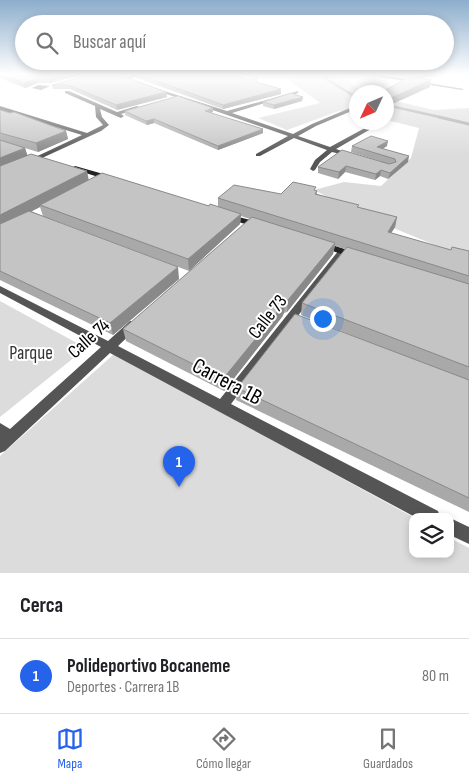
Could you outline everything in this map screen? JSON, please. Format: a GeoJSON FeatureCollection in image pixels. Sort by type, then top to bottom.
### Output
{"type":"FeatureCollection","features":[{"type":"Feature","properties":{"kind":"street"},"geometry":{"type":"LineString","coordinates":[[86,101],[122,117]]}},
{"type":"Feature","properties":{"kind":"street"},"geometry":{"type":"LineString","coordinates":[[189,101],[292,137],[357,157]]}},
{"type":"Feature","properties":{"kind":"street"},"geometry":{"type":"LineString","coordinates":[[227,113],[267,101]]}},
{"type":"Feature","properties":{"kind":"street"},"geometry":{"type":"LineString","coordinates":[[24,164],[106,126],[99,117],[96,105]]}},
{"type":"Feature","properties":{"kind":"street"},"geometry":{"type":"LineString","coordinates":[[116,114],[142,107]]}},
{"type":"Feature","properties":{"kind":"street"},"geometry":{"type":"LineString","coordinates":[[0,108],[87,135]]}},
{"type":"Feature","properties":{"kind":"street"},"geometry":{"type":"LineString","coordinates":[[258,155],[314,125],[349,110]]}},
{"type":"Feature","properties":{"kind":"street"},"geometry":{"type":"LineString","coordinates":[[313,169],[320,158],[367,130]]}},
{"type":"Feature","properties":{"kind":"street"},"geometry":{"type":"LineString","coordinates":[[24,152],[49,160]]}},
{"type":"Feature","properties":{"kind":"street"},"geometry":{"type":"LineString","coordinates":[[67,166],[100,179],[122,183]]}},
{"type":"Feature","properties":{"kind":"street"},"geometry":{"type":"LineString","coordinates":[[222,214],[246,226],[268,228]]}},
{"type":"Feature","properties":{"kind":"street"},"geometry":{"type":"LineString","coordinates":[[314,243],[360,257]]}},
{"type":"Feature","properties":{"kind":"street","name":"Calle 73"},"geometry":{"type":"LineString","coordinates":[[223,405],[294,319],[342,252]]}},
{"type":"Feature","properties":{"kind":"street","name":"Carrera 1B"},"geometry":{"type":"LineString","coordinates":[[0,289],[425,513]]}},
{"type":"Feature","properties":{"kind":"street","name":"Calle 74"},"geometry":{"type":"LineString","coordinates":[[0,447],[6,433],[146,314]]}},
{"type":"Feature","properties":{"kind":"street"},"geometry":{"type":"LineString","coordinates":[[454,528],[469,536]]}},
{"type":"Feature","properties":{"kind":"green space"},"geometry":{"type":"Polygon","coordinates":[[[317,101],[349,101],[349,113],[339,111],[287,130],[258,118],[320,103],[317,101]]]}},
{"type":"Feature","properties":{"kind":"green space"},"geometry":{"type":"Polygon","coordinates":[[[394,101],[434,110],[469,108],[469,259],[369,218],[314,190],[344,182],[381,186],[411,158],[419,128],[394,122],[394,101]]]}},
{"type":"Feature","properties":{"kind":"green space","name":"Parque"},"geometry":{"type":"Polygon","coordinates":[[[0,301],[86,348],[0,417],[0,301]]]}},
{"type":"Feature","properties":{"kind":"green space"},"geometry":{"type":"Polygon","coordinates":[[[114,354],[409,515],[409,558],[454,558],[454,540],[469,548],[469,573],[0,573],[0,456],[114,354]]]}},
{"type":"Feature","properties":{"kind":"building"},"geometry":{"type":"Polygon","coordinates":[[[106,101],[132,101],[116,105],[106,101]]]}},
{"type":"Feature","properties":{"kind":"building"},"geometry":{"type":"Polygon","coordinates":[[[161,101],[192,101],[213,108],[205,111],[263,129],[218,146],[154,119],[146,121],[125,111],[161,101]]]}},
{"type":"Feature","properties":{"kind":"building"},"geometry":{"type":"Polygon","coordinates":[[[211,101],[238,101],[223,105],[211,101]]]}},
{"type":"Feature","properties":{"kind":"building"},"geometry":{"type":"Polygon","coordinates":[[[267,101],[289,101],[274,105],[263,102],[267,101]]]}},
{"type":"Feature","properties":{"kind":"building"},"geometry":{"type":"Polygon","coordinates":[[[0,110],[10,113],[14,112],[66,131],[36,143],[0,133],[0,110]]]}},
{"type":"Feature","properties":{"kind":"building"},"geometry":{"type":"Polygon","coordinates":[[[371,136],[388,141],[377,147],[409,156],[390,173],[381,170],[376,174],[346,166],[339,172],[318,167],[342,150],[389,164],[396,162],[395,159],[352,146],[371,136]]]}},
{"type":"Feature","properties":{"kind":"building"},"geometry":{"type":"Polygon","coordinates":[[[0,140],[25,148],[0,158],[0,140]]]}},
{"type":"Feature","properties":{"kind":"building"},"geometry":{"type":"Polygon","coordinates":[[[31,154],[87,171],[0,215],[0,166],[31,154]]]}},
{"type":"Feature","properties":{"kind":"building"},"geometry":{"type":"Polygon","coordinates":[[[102,173],[241,214],[188,259],[40,205],[102,173]]]}},
{"type":"Feature","properties":{"kind":"building"},"geometry":{"type":"Polygon","coordinates":[[[293,182],[316,187],[314,190],[317,191],[315,194],[397,217],[388,232],[451,250],[452,247],[469,251],[469,276],[218,198],[234,185],[281,194],[293,182]]]}},
{"type":"Feature","properties":{"kind":"building"},"geometry":{"type":"Polygon","coordinates":[[[29,211],[178,267],[110,323],[0,271],[0,224],[29,211]]]}},
{"type":"Feature","properties":{"kind":"building"},"geometry":{"type":"Polygon","coordinates":[[[252,217],[335,243],[288,300],[285,301],[223,379],[123,329],[252,217]]]}},
{"type":"Feature","properties":{"kind":"building"},"geometry":{"type":"Polygon","coordinates":[[[347,247],[469,284],[469,367],[302,303],[347,247]]]}},
{"type":"Feature","properties":{"kind":"building"},"geometry":{"type":"Polygon","coordinates":[[[295,314],[469,380],[469,498],[237,388],[295,314]]]}},
{"type":"Feature","properties":{"kind":"waterway"},"geometry":{"type":"LineString","coordinates":[[394,107],[444,118]]}},
{"type":"Feature","properties":{"kind":"waterway"},"geometry":{"type":"LineString","coordinates":[[439,117],[469,124]]}},
{"type":"Feature","properties":{"kind":"place","name":"Polideportivo Bocaneme"},"geometry":{"type":"Point","coordinates":[179,487]}}]}
